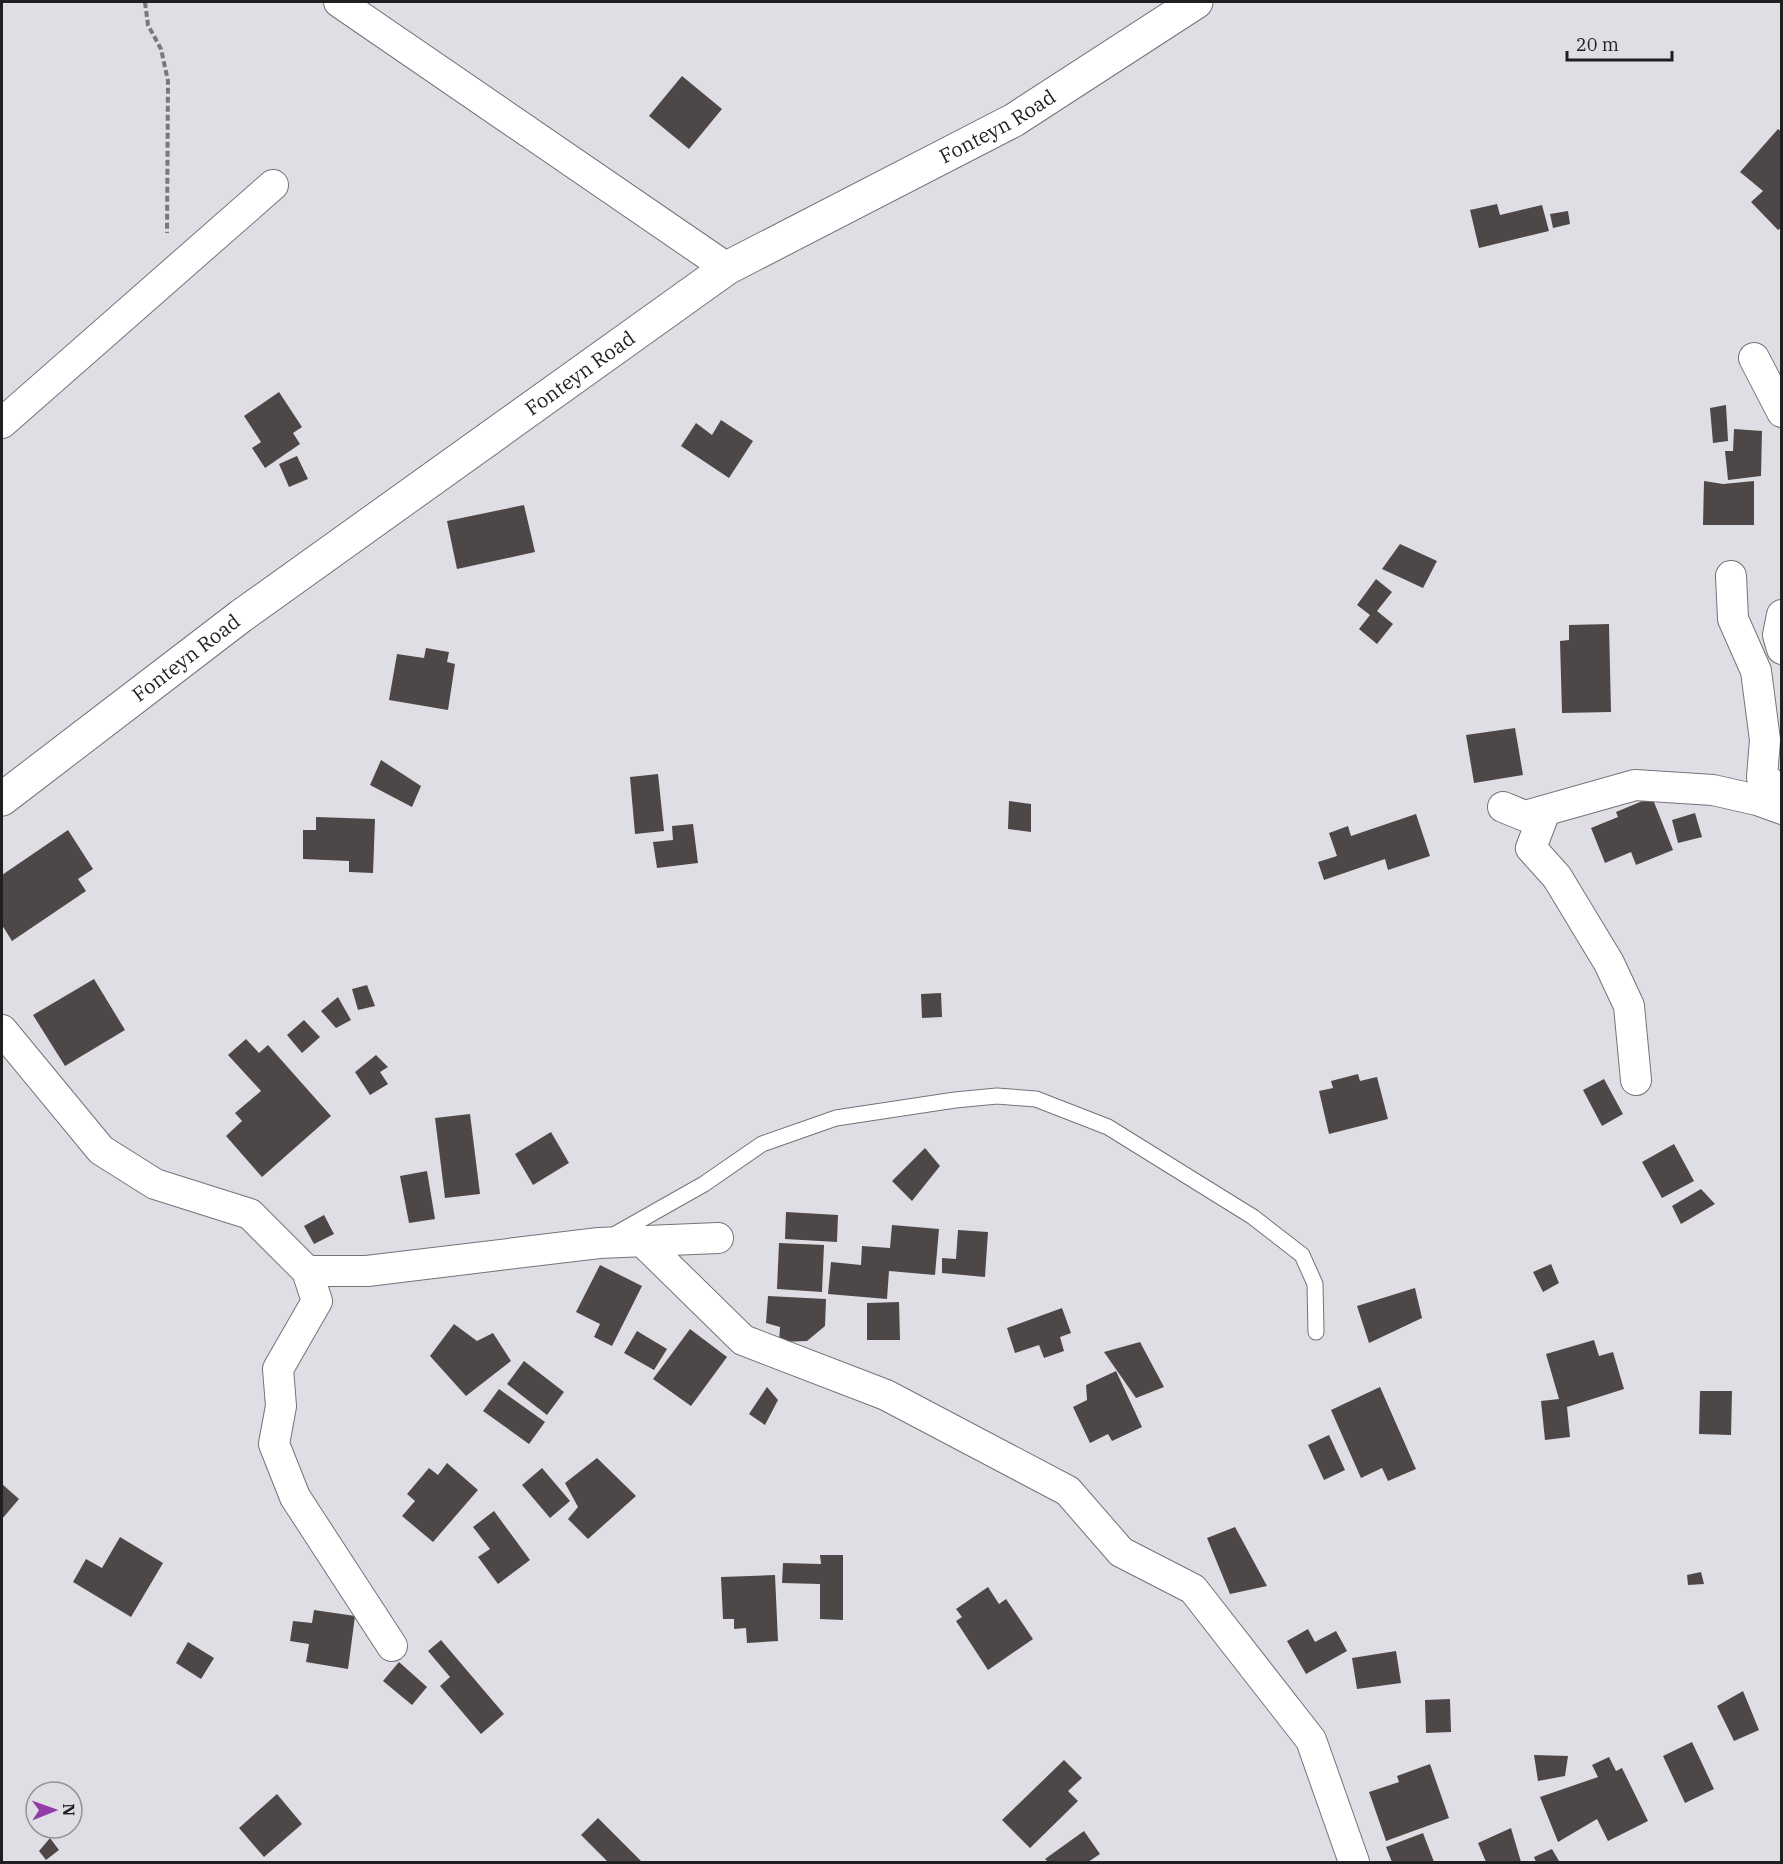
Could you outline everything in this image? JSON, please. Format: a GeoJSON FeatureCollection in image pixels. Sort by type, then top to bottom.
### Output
{"type":"FeatureCollection","features":[{"type":"Feature","properties":{"kind":"street"},"geometry":{"type":"LineString","coordinates":[[339,2],[727,268]]}},
{"type":"Feature","properties":{"kind":"street","name":"Fonteyn Road"},"geometry":{"type":"LineString","coordinates":[[2,799],[241,616],[727,268],[1014,120],[1196,2]]}},
{"type":"Feature","properties":{"kind":"street"},"geometry":{"type":"LineString","coordinates":[[2,423],[273,185]]}},
{"type":"Feature","properties":{"kind":"street"},"geometry":{"type":"LineString","coordinates":[[1754,358],[1782,412]]}},
{"type":"Feature","properties":{"kind":"street"},"geometry":{"type":"LineString","coordinates":[[1731,576],[1733,619],[1756,671],[1765,740],[1762,777],[1782,791]]}},
{"type":"Feature","properties":{"kind":"street"},"geometry":{"type":"LineString","coordinates":[[1782,615],[1778,635],[1782,649]]}},
{"type":"Feature","properties":{"kind":"street"},"geometry":{"type":"LineString","coordinates":[[1503,807],[1525,816],[1635,786],[1713,790],[1758,800],[1782,809]]}},
{"type":"Feature","properties":{"kind":"street"},"geometry":{"type":"LineString","coordinates":[[1545,811],[1531,848],[1557,877],[1609,963],[1629,1006],[1636,1080]]}},
{"type":"Feature","properties":{"kind":"street"},"geometry":{"type":"LineString","coordinates":[[2,1030],[100,1150],[155,1184],[250,1215],[307,1271],[317,1301],[278,1369],[281,1406],[274,1444],[295,1497],[392,1646]]}},
{"type":"Feature","properties":{"kind":"street"},"geometry":{"type":"LineString","coordinates":[[307,1271],[367,1271],[599,1243],[718,1238]]}},
{"type":"Feature","properties":{"kind":"street"},"geometry":{"type":"LineString","coordinates":[[642,1241],[743,1340],[886,1395],[1068,1491],[1121,1552],[1193,1589],[1311,1740],[1354,1863]]}},
{"type":"Feature","properties":{"kind":"lane"},"geometry":{"type":"LineString","coordinates":[[599,1243],[704,1184],[762,1143],[836,1118],[997,1096],[1036,1099],[1108,1128],[1253,1217],[1302,1255],[1315,1284],[1316,1332]]}},
{"type":"Feature","properties":{"kind":"path"},"geometry":{"type":"LineString","coordinates":[[145,2],[148,26],[161,49],[168,81],[165,211],[167,238],[177,268]]}},
{"type":"Feature","properties":{"kind":"building"},"geometry":{"type":"Polygon","coordinates":[[[682,76],[722,109],[689,149],[649,116],[682,76]]]}},
{"type":"Feature","properties":{"kind":"building"},"geometry":{"type":"Polygon","coordinates":[[[1778,129],[1782,132],[1782,227],[1778,230],[1751,202],[1763,191],[1740,172],[1778,129]]]}},
{"type":"Feature","properties":{"kind":"building"},"geometry":{"type":"Polygon","coordinates":[[[1497,204],[1500,215],[1542,205],[1549,231],[1479,248],[1470,210],[1497,204]]]}},
{"type":"Feature","properties":{"kind":"building"},"geometry":{"type":"Polygon","coordinates":[[[1568,211],[1570,224],[1553,228],[1550,214],[1568,211]]]}},
{"type":"Feature","properties":{"kind":"building"},"geometry":{"type":"Polygon","coordinates":[[[279,392],[302,427],[293,433],[300,444],[265,468],[252,448],[261,442],[244,416],[279,392]]]}},
{"type":"Feature","properties":{"kind":"building"},"geometry":{"type":"Polygon","coordinates":[[[1726,405],[1728,441],[1713,443],[1710,408],[1726,405]]]}},
{"type":"Feature","properties":{"kind":"building"},"geometry":{"type":"Polygon","coordinates":[[[721,420],[753,441],[729,478],[681,446],[696,423],[712,435],[721,420]]]}},
{"type":"Feature","properties":{"kind":"building"},"geometry":{"type":"Polygon","coordinates":[[[1734,429],[1762,431],[1761,476],[1728,480],[1725,451],[1733,451],[1734,429]]]}},
{"type":"Feature","properties":{"kind":"building"},"geometry":{"type":"Polygon","coordinates":[[[297,456],[308,479],[289,487],[279,464],[297,456]]]}},
{"type":"Feature","properties":{"kind":"building"},"geometry":{"type":"Polygon","coordinates":[[[1704,481],[1723,484],[1754,481],[1754,525],[1703,525],[1704,481]]]}},
{"type":"Feature","properties":{"kind":"building"},"geometry":{"type":"Polygon","coordinates":[[[524,505],[535,552],[457,569],[447,521],[524,505]]]}},
{"type":"Feature","properties":{"kind":"building"},"geometry":{"type":"Polygon","coordinates":[[[1400,544],[1437,561],[1423,588],[1382,569],[1400,544]]]}},
{"type":"Feature","properties":{"kind":"building"},"geometry":{"type":"Polygon","coordinates":[[[1376,579],[1392,592],[1377,611],[1393,624],[1377,644],[1359,629],[1370,615],[1357,605],[1376,579]]]}},
{"type":"Feature","properties":{"kind":"building"},"geometry":{"type":"Polygon","coordinates":[[[1609,624],[1611,712],[1562,713],[1560,641],[1569,640],[1569,625],[1609,624]]]}},
{"type":"Feature","properties":{"kind":"building"},"geometry":{"type":"Polygon","coordinates":[[[426,648],[449,652],[447,662],[455,664],[448,710],[389,700],[397,654],[424,658],[426,648]]]}},
{"type":"Feature","properties":{"kind":"building"},"geometry":{"type":"Polygon","coordinates":[[[1515,728],[1523,775],[1474,783],[1466,735],[1515,728]]]}},
{"type":"Feature","properties":{"kind":"building"},"geometry":{"type":"Polygon","coordinates":[[[381,760],[421,786],[412,807],[370,785],[381,760]]]}},
{"type":"Feature","properties":{"kind":"building"},"geometry":{"type":"Polygon","coordinates":[[[658,774],[664,831],[635,834],[630,777],[658,774]]]}},
{"type":"Feature","properties":{"kind":"building"},"geometry":{"type":"Polygon","coordinates":[[[1652,797],[1673,850],[1636,865],[1631,852],[1605,863],[1591,828],[1618,817],[1616,812],[1652,797]]]}},
{"type":"Feature","properties":{"kind":"building"},"geometry":{"type":"Polygon","coordinates":[[[1009,801],[1031,804],[1031,832],[1008,829],[1009,801]]]}},
{"type":"Feature","properties":{"kind":"building"},"geometry":{"type":"Polygon","coordinates":[[[1695,813],[1702,837],[1678,843],[1672,820],[1695,813]]]}},
{"type":"Feature","properties":{"kind":"building"},"geometry":{"type":"Polygon","coordinates":[[[1416,814],[1430,856],[1388,870],[1385,859],[1324,880],[1318,862],[1337,856],[1329,833],[1348,826],[1351,836],[1416,814]]]}},
{"type":"Feature","properties":{"kind":"building"},"geometry":{"type":"Polygon","coordinates":[[[316,817],[375,819],[373,873],[349,872],[349,861],[303,859],[303,830],[316,830],[316,817]]]}},
{"type":"Feature","properties":{"kind":"building"},"geometry":{"type":"Polygon","coordinates":[[[693,824],[698,863],[657,868],[653,842],[673,840],[672,826],[693,824]]]}},
{"type":"Feature","properties":{"kind":"building"},"geometry":{"type":"Polygon","coordinates":[[[68,830],[93,869],[78,879],[86,891],[12,941],[2,925],[2,875],[68,830]]]}},
{"type":"Feature","properties":{"kind":"building"},"geometry":{"type":"Polygon","coordinates":[[[94,979],[125,1030],[65,1066],[33,1015],[94,979]]]}},
{"type":"Feature","properties":{"kind":"building"},"geometry":{"type":"Polygon","coordinates":[[[367,985],[375,1006],[358,1010],[352,989],[367,985]]]}},
{"type":"Feature","properties":{"kind":"building"},"geometry":{"type":"Polygon","coordinates":[[[941,993],[942,1017],[922,1018],[921,994],[941,993]]]}},
{"type":"Feature","properties":{"kind":"building"},"geometry":{"type":"Polygon","coordinates":[[[338,997],[351,1020],[336,1028],[321,1011],[338,997]]]}},
{"type":"Feature","properties":{"kind":"building"},"geometry":{"type":"Polygon","coordinates":[[[304,1020],[320,1037],[302,1053],[287,1035],[304,1020]]]}},
{"type":"Feature","properties":{"kind":"building"},"geometry":{"type":"Polygon","coordinates":[[[246,1039],[259,1053],[268,1045],[331,1116],[262,1177],[226,1136],[242,1121],[235,1113],[261,1091],[228,1055],[246,1039]]]}},
{"type":"Feature","properties":{"kind":"building"},"geometry":{"type":"Polygon","coordinates":[[[376,1055],[388,1067],[380,1072],[388,1084],[370,1095],[355,1072],[376,1055]]]}},
{"type":"Feature","properties":{"kind":"building"},"geometry":{"type":"Polygon","coordinates":[[[1358,1074],[1360,1081],[1377,1077],[1388,1119],[1329,1134],[1319,1091],[1333,1088],[1331,1081],[1358,1074]]]}},
{"type":"Feature","properties":{"kind":"building"},"geometry":{"type":"Polygon","coordinates":[[[1604,1079],[1623,1114],[1602,1126],[1583,1090],[1604,1079]]]}},
{"type":"Feature","properties":{"kind":"building"},"geometry":{"type":"Polygon","coordinates":[[[470,1114],[480,1194],[445,1198],[435,1118],[470,1114]]]}},
{"type":"Feature","properties":{"kind":"building"},"geometry":{"type":"Polygon","coordinates":[[[551,1132],[569,1163],[533,1185],[515,1154],[551,1132]]]}},
{"type":"Feature","properties":{"kind":"building"},"geometry":{"type":"Polygon","coordinates":[[[1674,1144],[1694,1181],[1662,1198],[1642,1162],[1674,1144]]]}},
{"type":"Feature","properties":{"kind":"building"},"geometry":{"type":"Polygon","coordinates":[[[925,1148],[940,1166],[912,1201],[892,1181],[925,1148]]]}},
{"type":"Feature","properties":{"kind":"building"},"geometry":{"type":"Polygon","coordinates":[[[427,1171],[435,1219],[409,1223],[400,1176],[427,1171]]]}},
{"type":"Feature","properties":{"kind":"building"},"geometry":{"type":"Polygon","coordinates":[[[1701,1189],[1715,1204],[1681,1224],[1672,1206],[1701,1189]]]}},
{"type":"Feature","properties":{"kind":"building"},"geometry":{"type":"Polygon","coordinates":[[[786,1212],[838,1215],[837,1242],[785,1239],[786,1212]]]}},
{"type":"Feature","properties":{"kind":"building"},"geometry":{"type":"Polygon","coordinates":[[[324,1215],[334,1234],[314,1244],[304,1226],[324,1215]]]}},
{"type":"Feature","properties":{"kind":"building"},"geometry":{"type":"Polygon","coordinates":[[[892,1225],[939,1229],[935,1275],[889,1271],[887,1299],[828,1294],[831,1262],[861,1265],[862,1246],[890,1248],[892,1225]]]}},
{"type":"Feature","properties":{"kind":"building"},"geometry":{"type":"Polygon","coordinates":[[[958,1230],[988,1232],[985,1277],[942,1273],[942,1258],[956,1259],[958,1230]]]}},
{"type":"Feature","properties":{"kind":"building"},"geometry":{"type":"Polygon","coordinates":[[[779,1243],[824,1245],[822,1292],[777,1289],[779,1243]]]}},
{"type":"Feature","properties":{"kind":"building"},"geometry":{"type":"Polygon","coordinates":[[[1551,1264],[1559,1283],[1543,1292],[1533,1272],[1551,1264]]]}},
{"type":"Feature","properties":{"kind":"building"},"geometry":{"type":"Polygon","coordinates":[[[600,1265],[642,1286],[612,1346],[594,1337],[600,1324],[576,1312],[600,1265]]]}},
{"type":"Feature","properties":{"kind":"building"},"geometry":{"type":"Polygon","coordinates":[[[1415,1288],[1422,1318],[1369,1343],[1357,1306],[1415,1288]]]}},
{"type":"Feature","properties":{"kind":"building"},"geometry":{"type":"Polygon","coordinates":[[[768,1296],[826,1299],[825,1326],[807,1341],[779,1342],[780,1327],[766,1323],[768,1296]]]}},
{"type":"Feature","properties":{"kind":"building"},"geometry":{"type":"Polygon","coordinates":[[[899,1302],[900,1340],[867,1340],[867,1303],[899,1302]]]}},
{"type":"Feature","properties":{"kind":"building"},"geometry":{"type":"Polygon","coordinates":[[[1062,1308],[1071,1333],[1060,1337],[1064,1351],[1044,1358],[1039,1345],[1015,1353],[1007,1328],[1062,1308]]]}},
{"type":"Feature","properties":{"kind":"building"},"geometry":{"type":"Polygon","coordinates":[[[454,1324],[477,1341],[493,1333],[511,1361],[466,1396],[430,1356],[454,1324]]]}},
{"type":"Feature","properties":{"kind":"building"},"geometry":{"type":"Polygon","coordinates":[[[690,1329],[727,1357],[691,1406],[653,1379],[690,1329]]]}},
{"type":"Feature","properties":{"kind":"building"},"geometry":{"type":"Polygon","coordinates":[[[637,1331],[667,1349],[654,1370],[624,1353],[637,1331]]]}},
{"type":"Feature","properties":{"kind":"building"},"geometry":{"type":"Polygon","coordinates":[[[1594,1340],[1599,1356],[1613,1352],[1624,1389],[1567,1407],[1570,1437],[1545,1440],[1541,1401],[1559,1399],[1546,1354],[1594,1340]]]}},
{"type":"Feature","properties":{"kind":"building"},"geometry":{"type":"Polygon","coordinates":[[[1140,1342],[1164,1387],[1136,1398],[1104,1352],[1140,1342]]]}},
{"type":"Feature","properties":{"kind":"building"},"geometry":{"type":"Polygon","coordinates":[[[524,1361],[564,1392],[547,1415],[507,1384],[524,1361]]]}},
{"type":"Feature","properties":{"kind":"building"},"geometry":{"type":"Polygon","coordinates":[[[1116,1371],[1142,1427],[1112,1441],[1108,1434],[1090,1443],[1073,1407],[1087,1400],[1086,1385],[1116,1371]]]}},
{"type":"Feature","properties":{"kind":"building"},"geometry":{"type":"Polygon","coordinates":[[[767,1387],[778,1400],[765,1425],[749,1414],[767,1387]]]}},
{"type":"Feature","properties":{"kind":"building"},"geometry":{"type":"Polygon","coordinates":[[[1380,1387],[1416,1469],[1388,1481],[1382,1468],[1361,1478],[1331,1410],[1380,1387]]]}},
{"type":"Feature","properties":{"kind":"building"},"geometry":{"type":"Polygon","coordinates":[[[499,1389],[545,1422],[529,1444],[483,1411],[499,1389]]]}},
{"type":"Feature","properties":{"kind":"building"},"geometry":{"type":"Polygon","coordinates":[[[1700,1391],[1732,1391],[1731,1435],[1699,1434],[1700,1391]]]}},
{"type":"Feature","properties":{"kind":"building"},"geometry":{"type":"Polygon","coordinates":[[[1329,1435],[1345,1470],[1324,1480],[1308,1445],[1329,1435]]]}},
{"type":"Feature","properties":{"kind":"building"},"geometry":{"type":"Polygon","coordinates":[[[597,1458],[636,1496],[588,1539],[568,1519],[578,1507],[565,1483],[597,1458]]]}},
{"type":"Feature","properties":{"kind":"building"},"geometry":{"type":"Polygon","coordinates":[[[447,1463],[478,1490],[433,1542],[402,1516],[415,1501],[407,1494],[429,1468],[438,1475],[447,1463]]]}},
{"type":"Feature","properties":{"kind":"building"},"geometry":{"type":"Polygon","coordinates":[[[542,1468],[570,1501],[550,1518],[522,1485],[542,1468]]]}},
{"type":"Feature","properties":{"kind":"building"},"geometry":{"type":"Polygon","coordinates":[[[2,1484],[19,1499],[2,1519],[2,1484]]]}},
{"type":"Feature","properties":{"kind":"building"},"geometry":{"type":"Polygon","coordinates":[[[494,1511],[530,1560],[498,1584],[478,1557],[490,1549],[473,1527],[494,1511]]]}},
{"type":"Feature","properties":{"kind":"building"},"geometry":{"type":"Polygon","coordinates":[[[1235,1527],[1267,1586],[1230,1594],[1207,1538],[1235,1527]]]}},
{"type":"Feature","properties":{"kind":"building"},"geometry":{"type":"Polygon","coordinates":[[[120,1537],[163,1563],[131,1617],[73,1582],[86,1559],[102,1568],[120,1537]]]}},
{"type":"Feature","properties":{"kind":"building"},"geometry":{"type":"Polygon","coordinates":[[[820,1555],[843,1555],[843,1620],[820,1619],[820,1584],[782,1583],[783,1563],[821,1564],[820,1555]]]}},
{"type":"Feature","properties":{"kind":"building"},"geometry":{"type":"Polygon","coordinates":[[[1701,1572],[1704,1584],[1688,1585],[1687,1575],[1701,1572]]]}},
{"type":"Feature","properties":{"kind":"building"},"geometry":{"type":"Polygon","coordinates":[[[775,1575],[778,1641],[747,1643],[746,1628],[734,1629],[734,1619],[723,1619],[721,1577],[775,1575]]]}},
{"type":"Feature","properties":{"kind":"building"},"geometry":{"type":"Polygon","coordinates":[[[988,1587],[999,1604],[1006,1599],[1033,1639],[988,1670],[956,1621],[962,1617],[956,1609],[988,1587]]]}},
{"type":"Feature","properties":{"kind":"building"},"geometry":{"type":"Polygon","coordinates":[[[314,1610],[355,1616],[348,1669],[306,1662],[309,1644],[290,1641],[293,1621],[312,1623],[314,1610]]]}},
{"type":"Feature","properties":{"kind":"building"},"geometry":{"type":"Polygon","coordinates":[[[1308,1629],[1315,1642],[1336,1631],[1347,1651],[1306,1674],[1287,1641],[1308,1629]]]}},
{"type":"Feature","properties":{"kind":"building"},"geometry":{"type":"Polygon","coordinates":[[[441,1640],[504,1714],[481,1734],[440,1686],[450,1677],[428,1651],[441,1640]]]}},
{"type":"Feature","properties":{"kind":"building"},"geometry":{"type":"Polygon","coordinates":[[[188,1642],[214,1658],[201,1679],[176,1663],[188,1642]]]}},
{"type":"Feature","properties":{"kind":"building"},"geometry":{"type":"Polygon","coordinates":[[[1396,1651],[1401,1683],[1357,1689],[1352,1658],[1396,1651]]]}},
{"type":"Feature","properties":{"kind":"building"},"geometry":{"type":"Polygon","coordinates":[[[399,1662],[427,1687],[412,1705],[383,1681],[399,1662]]]}},
{"type":"Feature","properties":{"kind":"building"},"geometry":{"type":"Polygon","coordinates":[[[1743,1691],[1759,1730],[1734,1741],[1717,1706],[1743,1691]]]}},
{"type":"Feature","properties":{"kind":"building"},"geometry":{"type":"Polygon","coordinates":[[[1450,1699],[1451,1732],[1426,1733],[1425,1700],[1450,1699]]]}},
{"type":"Feature","properties":{"kind":"building"},"geometry":{"type":"Polygon","coordinates":[[[1692,1742],[1714,1789],[1685,1803],[1663,1756],[1692,1742]]]}},
{"type":"Feature","properties":{"kind":"building"},"geometry":{"type":"Polygon","coordinates":[[[1534,1755],[1568,1756],[1565,1776],[1538,1781],[1534,1755]]]}},
{"type":"Feature","properties":{"kind":"building"},"geometry":{"type":"Polygon","coordinates":[[[1609,1757],[1616,1771],[1622,1768],[1648,1821],[1608,1841],[1597,1819],[1558,1842],[1540,1797],[1598,1777],[1592,1765],[1609,1757]]]}},
{"type":"Feature","properties":{"kind":"building"},"geometry":{"type":"Polygon","coordinates":[[[1064,1760],[1082,1778],[1068,1791],[1078,1801],[1030,1848],[1002,1820],[1064,1760]]]}},
{"type":"Feature","properties":{"kind":"building"},"geometry":{"type":"Polygon","coordinates":[[[1430,1764],[1449,1818],[1386,1841],[1369,1792],[1399,1782],[1397,1776],[1430,1764]]]}},
{"type":"Feature","properties":{"kind":"building"},"geometry":{"type":"Polygon","coordinates":[[[277,1794],[302,1824],[264,1857],[239,1828],[277,1794]]]}},
{"type":"Feature","properties":{"kind":"building"},"geometry":{"type":"Polygon","coordinates":[[[598,1818],[642,1862],[608,1862],[581,1835],[598,1818]]]}},
{"type":"Feature","properties":{"kind":"building"},"geometry":{"type":"Polygon","coordinates":[[[1511,1828],[1521,1862],[1486,1862],[1478,1843],[1511,1828]]]}},
{"type":"Feature","properties":{"kind":"building"},"geometry":{"type":"Polygon","coordinates":[[[1084,1831],[1100,1854],[1088,1862],[1048,1862],[1045,1859],[1084,1831]]]}},
{"type":"Feature","properties":{"kind":"building"},"geometry":{"type":"Polygon","coordinates":[[[1423,1833],[1434,1862],[1392,1862],[1386,1847],[1423,1833]]]}},
{"type":"Feature","properties":{"kind":"building"},"geometry":{"type":"Polygon","coordinates":[[[48,1840],[52,1840],[59,1850],[46,1860],[39,1851],[48,1840]]]}},
{"type":"Feature","properties":{"kind":"building"},"geometry":{"type":"Polygon","coordinates":[[[1552,1849],[1559,1861],[1536,1862],[1534,1857],[1552,1849]]]}}]}
